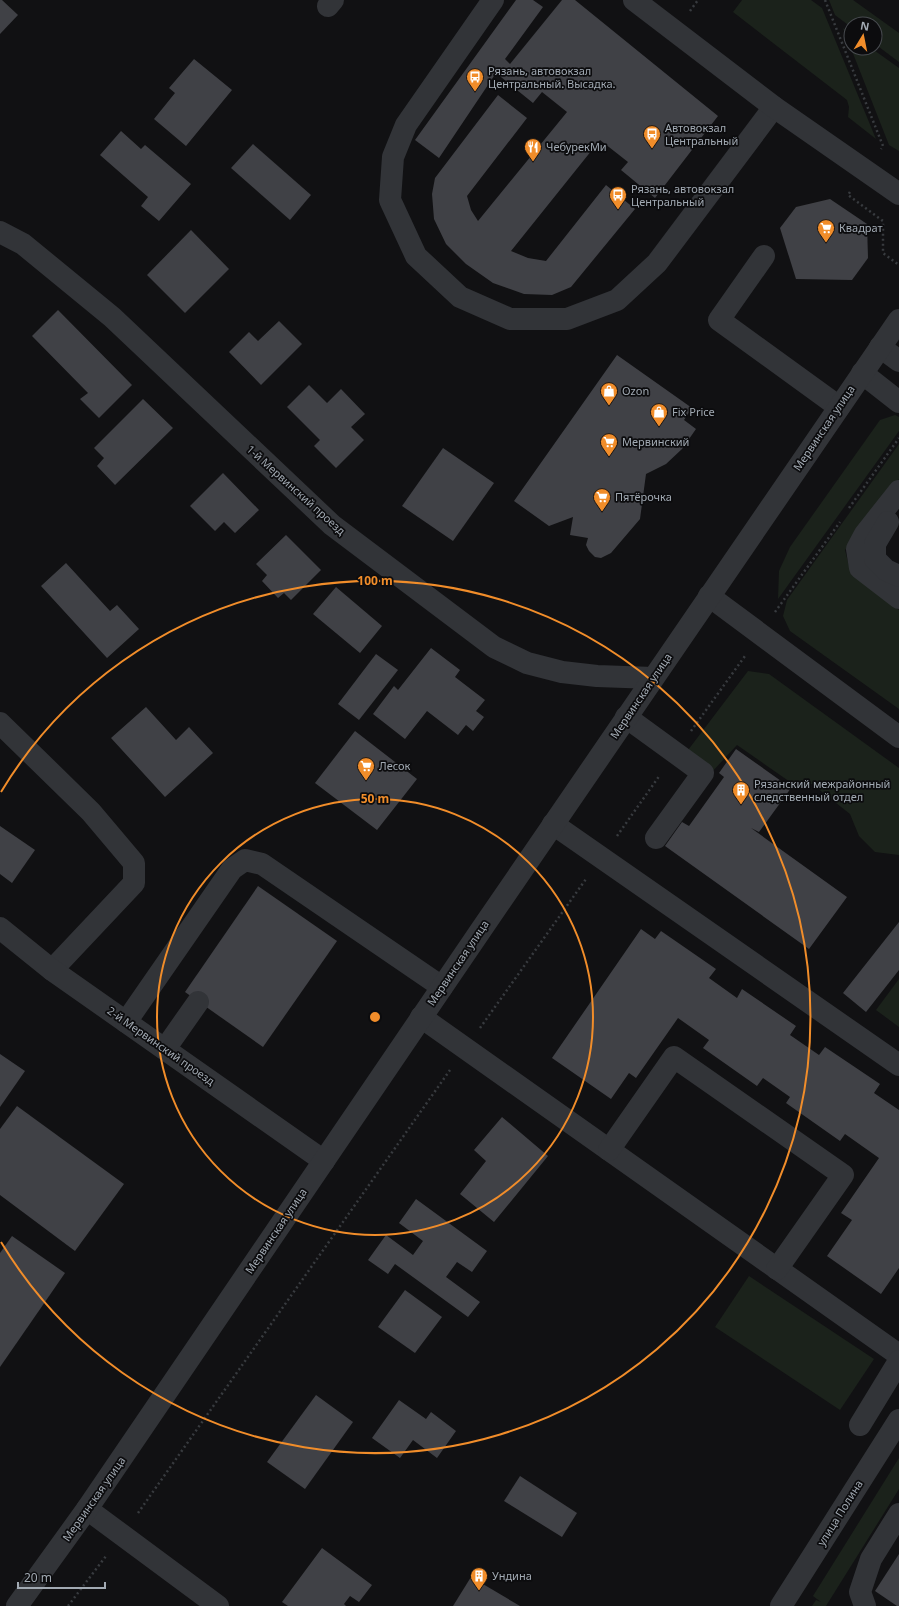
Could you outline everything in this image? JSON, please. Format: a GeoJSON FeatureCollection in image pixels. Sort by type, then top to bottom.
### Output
{"type":"FeatureCollection","features":[{"type":"Feature","properties":{"kind":"street"},"geometry":{"type":"LineString","coordinates":[[493,0],[406,125],[393,157],[390,200],[416,256],[460,297],[510,319],[567,319],[617,300],[657,263],[774,107]]}},
{"type":"Feature","properties":{"kind":"street"},"geometry":{"type":"LineString","coordinates":[[634,0],[774,107],[899,194]]}},
{"type":"Feature","properties":{"kind":"street","name":"1-й Мервинский проезд"},"geometry":{"type":"LineString","coordinates":[[0,232],[23,244],[112,317],[332,526],[494,647],[527,662],[562,672],[597,676],[653,678]]}},
{"type":"Feature","properties":{"kind":"street"},"geometry":{"type":"LineString","coordinates":[[764,256],[719,320],[839,407]]}},
{"type":"Feature","properties":{"kind":"street","name":"Мервинская улица"},"geometry":{"type":"LineString","coordinates":[[17,1606],[87,1509],[626,717],[899,320]]}},
{"type":"Feature","properties":{"kind":"street"},"geometry":{"type":"LineString","coordinates":[[880,347],[899,361]]}},
{"type":"Feature","properties":{"kind":"street"},"geometry":{"type":"LineString","coordinates":[[862,373],[899,402]]}},
{"type":"Feature","properties":{"kind":"street"},"geometry":{"type":"LineString","coordinates":[[899,491],[866,534],[857,549],[860,568],[899,598]]}},
{"type":"Feature","properties":{"kind":"street"},"geometry":{"type":"LineString","coordinates":[[899,507],[883,529],[875,544],[875,559],[886,570],[899,576]]}},
{"type":"Feature","properties":{"kind":"street"},"geometry":{"type":"LineString","coordinates":[[710,596],[899,737]]}},
{"type":"Feature","properties":{"kind":"street"},"geometry":{"type":"LineString","coordinates":[[626,717],[703,773],[656,838]]}},
{"type":"Feature","properties":{"kind":"street"},"geometry":{"type":"LineString","coordinates":[[0,723],[91,812],[134,863],[134,883],[52,970]]}},
{"type":"Feature","properties":{"kind":"street"},"geometry":{"type":"LineString","coordinates":[[553,824],[600,859],[899,1065]]}},
{"type":"Feature","properties":{"kind":"street"},"geometry":{"type":"LineString","coordinates":[[126,1022],[232,869],[245,860],[262,864],[442,987]]}},
{"type":"Feature","properties":{"kind":"street","name":"2-й Мервинский проезд"},"geometry":{"type":"LineString","coordinates":[[0,928],[52,970],[324,1161]]}},
{"type":"Feature","properties":{"kind":"street"},"geometry":{"type":"LineString","coordinates":[[165,1049],[198,1002]]}},
{"type":"Feature","properties":{"kind":"street"},"geometry":{"type":"LineString","coordinates":[[422,1017],[899,1355]]}},
{"type":"Feature","properties":{"kind":"street"},"geometry":{"type":"LineString","coordinates":[[609,1150],[674,1057],[843,1175],[777,1269]]}},
{"type":"Feature","properties":{"kind":"street"},"geometry":{"type":"LineString","coordinates":[[860,1425],[899,1361]]}},
{"type":"Feature","properties":{"kind":"street","name":"улица Полина"},"geometry":{"type":"LineString","coordinates":[[781,1606],[899,1420]]}},
{"type":"Feature","properties":{"kind":"street"},"geometry":{"type":"LineString","coordinates":[[87,1509],[218,1606]]}},
{"type":"Feature","properties":{"kind":"street"},"geometry":{"type":"LineString","coordinates":[[865,1606],[860,1592],[871,1558],[899,1514]]}},
{"type":"Feature","properties":{"kind":"path"},"geometry":{"type":"LineString","coordinates":[[848,510],[899,438]]}},
{"type":"Feature","properties":{"kind":"path"},"geometry":{"type":"LineString","coordinates":[[68,1606],[122,1535],[465,1048],[844,516]]}},
{"type":"Feature","properties":{"kind":"shaded area"},"geometry":{"type":"Polygon","coordinates":[[[742,0],[811,0],[822,8],[876,139],[848,117],[849,107],[847,100],[733,12],[742,0]]]}},
{"type":"Feature","properties":{"kind":"shaded area"},"geometry":{"type":"Polygon","coordinates":[[[829,0],[853,0],[875,16],[843,16],[843,21],[835,15],[829,0]]]}},
{"type":"Feature","properties":{"kind":"shaded area"},"geometry":{"type":"Polygon","coordinates":[[[883,22],[899,33],[899,62],[883,50],[883,22]]]}},
{"type":"Feature","properties":{"kind":"shaded area"},"geometry":{"type":"Polygon","coordinates":[[[854,56],[882,56],[899,68],[899,151],[889,145],[854,56]]]}},
{"type":"Feature","properties":{"kind":"shaded area"},"geometry":{"type":"Polygon","coordinates":[[[895,415],[899,417],[899,431],[778,599],[779,571],[790,547],[880,420],[895,415]]]}},
{"type":"Feature","properties":{"kind":"shaded area"},"geometry":{"type":"Polygon","coordinates":[[[899,444],[899,479],[845,550],[851,574],[899,610],[899,709],[790,631],[783,616],[787,600],[899,444]]]}},
{"type":"Feature","properties":{"kind":"shaded area"},"geometry":{"type":"Polygon","coordinates":[[[748,671],[769,674],[899,768],[899,855],[875,852],[859,836],[850,814],[812,784],[793,784],[737,745],[711,773],[685,754],[748,671]]]}},
{"type":"Feature","properties":{"kind":"shaded area"},"geometry":{"type":"Polygon","coordinates":[[[899,979],[899,1027],[876,1010],[899,979]]]}},
{"type":"Feature","properties":{"kind":"shaded area"},"geometry":{"type":"Polygon","coordinates":[[[749,1276],[874,1359],[840,1410],[715,1327],[749,1276]]]}},
{"type":"Feature","properties":{"kind":"shaded area"},"geometry":{"type":"Polygon","coordinates":[[[899,1458],[899,1489],[826,1606],[812,1606],[816,1600],[821,1602],[813,1596],[899,1458]]]}},
{"type":"Feature","properties":{"kind":"building"},"geometry":{"type":"Polygon","coordinates":[[[0,0],[2,0],[18,15],[0,34],[0,0]]]}},
{"type":"Feature","properties":{"kind":"building","name":"Автовокзал Центральный"},"geometry":{"type":"Polygon","coordinates":[[[516,0],[533,0],[543,7],[505,59],[510,64],[562,0],[575,0],[718,116],[655,198],[621,170],[628,162],[600,140],[511,251],[528,258],[546,261],[606,185],[635,209],[571,287],[552,295],[524,294],[493,283],[466,264],[446,244],[434,219],[432,194],[435,178],[498,95],[527,118],[467,196],[471,210],[478,221],[567,112],[542,92],[533,103],[496,73],[439,158],[415,140],[516,0]]]}},
{"type":"Feature","properties":{"kind":"building"},"geometry":{"type":"Polygon","coordinates":[[[194,59],[232,90],[186,146],[154,119],[175,93],[169,88],[194,59]]]}},
{"type":"Feature","properties":{"kind":"building"},"geometry":{"type":"Polygon","coordinates":[[[121,131],[141,149],[145,145],[191,184],[159,221],[141,206],[148,197],[100,155],[121,131]]]}},
{"type":"Feature","properties":{"kind":"building"},"geometry":{"type":"Polygon","coordinates":[[[253,144],[311,195],[290,220],[231,168],[253,144]]]}},
{"type":"Feature","properties":{"kind":"building","name":"Квадрат"},"geometry":{"type":"Polygon","coordinates":[[[830,199],[867,224],[868,258],[852,280],[796,279],[780,228],[796,207],[830,199]]]}},
{"type":"Feature","properties":{"kind":"building"},"geometry":{"type":"Polygon","coordinates":[[[191,230],[229,269],[185,313],[147,275],[191,230]]]}},
{"type":"Feature","properties":{"kind":"building"},"geometry":{"type":"Polygon","coordinates":[[[58,310],[132,385],[99,418],[80,399],[88,393],[32,336],[58,310]]]}},
{"type":"Feature","properties":{"kind":"building"},"geometry":{"type":"Polygon","coordinates":[[[279,321],[302,344],[261,385],[229,352],[249,332],[258,341],[279,321]]]}},
{"type":"Feature","properties":{"kind":"building","name":"Мервинский"},"geometry":{"type":"Polygon","coordinates":[[[617,355],[692,408],[684,420],[696,429],[682,449],[666,464],[646,474],[640,519],[611,553],[601,558],[595,557],[589,551],[586,545],[588,538],[570,535],[573,517],[549,526],[514,501],[617,355]]]}},
{"type":"Feature","properties":{"kind":"building"},"geometry":{"type":"Polygon","coordinates":[[[309,385],[327,403],[341,389],[365,414],[351,427],[364,440],[336,468],[314,446],[320,440],[287,407],[309,385]]]}},
{"type":"Feature","properties":{"kind":"building"},"geometry":{"type":"Polygon","coordinates":[[[143,399],[173,428],[115,485],[97,466],[104,458],[94,448],[143,399]]]}},
{"type":"Feature","properties":{"kind":"building"},"geometry":{"type":"Polygon","coordinates":[[[443,448],[494,483],[453,541],[402,506],[443,448]]]}},
{"type":"Feature","properties":{"kind":"building"},"geometry":{"type":"Polygon","coordinates":[[[223,473],[259,510],[235,533],[224,522],[215,531],[190,506],[223,473]]]}},
{"type":"Feature","properties":{"kind":"building"},"geometry":{"type":"Polygon","coordinates":[[[286,535],[321,570],[291,600],[284,593],[278,598],[262,581],[267,575],[256,564],[286,535]]]}},
{"type":"Feature","properties":{"kind":"building"},"geometry":{"type":"Polygon","coordinates":[[[66,563],[110,611],[117,605],[139,629],[107,658],[41,586],[66,563]]]}},
{"type":"Feature","properties":{"kind":"building"},"geometry":{"type":"Polygon","coordinates":[[[336,587],[382,626],[360,653],[313,614],[336,587]]]}},
{"type":"Feature","properties":{"kind":"building"},"geometry":{"type":"Polygon","coordinates":[[[431,648],[460,670],[455,677],[485,700],[476,711],[484,717],[473,731],[466,725],[458,735],[427,711],[405,739],[373,714],[394,686],[398,690],[431,648]]]}},
{"type":"Feature","properties":{"kind":"building"},"geometry":{"type":"Polygon","coordinates":[[[376,654],[398,670],[359,720],[338,704],[376,654]]]}},
{"type":"Feature","properties":{"kind":"building"},"geometry":{"type":"Polygon","coordinates":[[[146,707],[176,740],[189,727],[213,753],[165,797],[111,738],[146,707]]]}},
{"type":"Feature","properties":{"kind":"building","name":"Лесок"},"geometry":{"type":"Polygon","coordinates":[[[355,731],[417,779],[377,830],[315,783],[355,731]]]}},
{"type":"Feature","properties":{"kind":"building"},"geometry":{"type":"Polygon","coordinates":[[[736,749],[791,788],[759,832],[751,828],[847,897],[809,949],[665,846],[682,822],[689,826],[724,777],[719,773],[736,749]]]}},
{"type":"Feature","properties":{"kind":"building"},"geometry":{"type":"Polygon","coordinates":[[[0,826],[35,850],[12,883],[0,874],[0,826]]]}},
{"type":"Feature","properties":{"kind":"building"},"geometry":{"type":"Polygon","coordinates":[[[258,886],[337,941],[263,1047],[185,992],[258,886]]]}},
{"type":"Feature","properties":{"kind":"building"},"geometry":{"type":"Polygon","coordinates":[[[899,922],[899,970],[866,1012],[843,993],[899,922]]]}},
{"type":"Feature","properties":{"kind":"building"},"geometry":{"type":"Polygon","coordinates":[[[641,929],[655,939],[661,931],[716,969],[709,978],[737,998],[742,989],[796,1026],[790,1035],[819,1055],[825,1047],[880,1084],[874,1093],[899,1110],[899,1268],[881,1294],[827,1256],[852,1220],[841,1213],[879,1158],[845,1134],[840,1141],[786,1103],[790,1097],[763,1078],[757,1086],[703,1048],[709,1040],[678,1018],[636,1078],[629,1073],[611,1099],[552,1058],[641,929]]]}},
{"type":"Feature","properties":{"kind":"building"},"geometry":{"type":"Polygon","coordinates":[[[0,1054],[25,1071],[0,1107],[0,1054]]]}},
{"type":"Feature","properties":{"kind":"building"},"geometry":{"type":"Polygon","coordinates":[[[17,1106],[124,1184],[75,1251],[0,1195],[0,1129],[17,1106]]]}},
{"type":"Feature","properties":{"kind":"building"},"geometry":{"type":"Polygon","coordinates":[[[502,1117],[548,1156],[494,1222],[460,1194],[486,1161],[474,1150],[502,1117]]]}},
{"type":"Feature","properties":{"kind":"building"},"geometry":{"type":"Polygon","coordinates":[[[416,1199],[487,1251],[472,1272],[457,1262],[446,1277],[480,1302],[468,1317],[395,1264],[388,1274],[368,1260],[386,1235],[413,1255],[423,1241],[399,1223],[416,1199]]]}},
{"type":"Feature","properties":{"kind":"building"},"geometry":{"type":"Polygon","coordinates":[[[12,1236],[65,1273],[0,1367],[0,1253],[12,1236]]]}},
{"type":"Feature","properties":{"kind":"building"},"geometry":{"type":"Polygon","coordinates":[[[405,1290],[442,1317],[415,1353],[378,1327],[405,1290]]]}},
{"type":"Feature","properties":{"kind":"building"},"geometry":{"type":"Polygon","coordinates":[[[316,1395],[353,1422],[305,1489],[267,1462],[316,1395]]]}},
{"type":"Feature","properties":{"kind":"building"},"geometry":{"type":"Polygon","coordinates":[[[399,1400],[426,1419],[431,1412],[456,1431],[437,1458],[413,1440],[400,1458],[372,1438],[399,1400]]]}},
{"type":"Feature","properties":{"kind":"building"},"geometry":{"type":"Polygon","coordinates":[[[520,1476],[577,1513],[562,1537],[504,1501],[520,1476]]]}},
{"type":"Feature","properties":{"kind":"building"},"geometry":{"type":"Polygon","coordinates":[[[322,1548],[372,1585],[359,1602],[350,1596],[344,1604],[346,1606],[288,1606],[282,1602],[322,1548]]]}},
{"type":"Feature","properties":{"kind":"building"},"geometry":{"type":"Polygon","coordinates":[[[899,1554],[899,1606],[897,1606],[875,1591],[899,1554]]]}},
{"type":"Feature","properties":{"kind":"building","name":"Ундина"},"geometry":{"type":"Polygon","coordinates":[[[471,1577],[520,1606],[453,1606],[471,1577]]]}},
{"type":"Feature","properties":{"kind":"place","name":"Рязань, автовокзал Центральный. Высадка."},"geometry":{"type":"Point","coordinates":[475,92]}},
{"type":"Feature","properties":{"kind":"place","name":"Автовокзал Центральный"},"geometry":{"type":"Point","coordinates":[652,149]}},
{"type":"Feature","properties":{"kind":"place","name":"ЧебурекМи"},"geometry":{"type":"Point","coordinates":[533,162]}},
{"type":"Feature","properties":{"kind":"place","name":"Рязань, автовокзал Центральный"},"geometry":{"type":"Point","coordinates":[618,210]}},
{"type":"Feature","properties":{"kind":"place","name":"Квадрат"},"geometry":{"type":"Point","coordinates":[826,243]}},
{"type":"Feature","properties":{"kind":"place","name":"Ozon"},"geometry":{"type":"Point","coordinates":[609,406]}},
{"type":"Feature","properties":{"kind":"place","name":"Fix Price"},"geometry":{"type":"Point","coordinates":[659,427]}},
{"type":"Feature","properties":{"kind":"place","name":"Мервинский"},"geometry":{"type":"Point","coordinates":[609,457]}},
{"type":"Feature","properties":{"kind":"place","name":"Пятёрочка"},"geometry":{"type":"Point","coordinates":[602,512]}},
{"type":"Feature","properties":{"kind":"place","name":"Лесок"},"geometry":{"type":"Point","coordinates":[366,781]}},
{"type":"Feature","properties":{"kind":"place","name":"Рязанский межрайонный следственный отдел"},"geometry":{"type":"Point","coordinates":[741,805]}},
{"type":"Feature","properties":{"kind":"place","name":"Ундина"},"geometry":{"type":"Point","coordinates":[479,1591]}}]}
